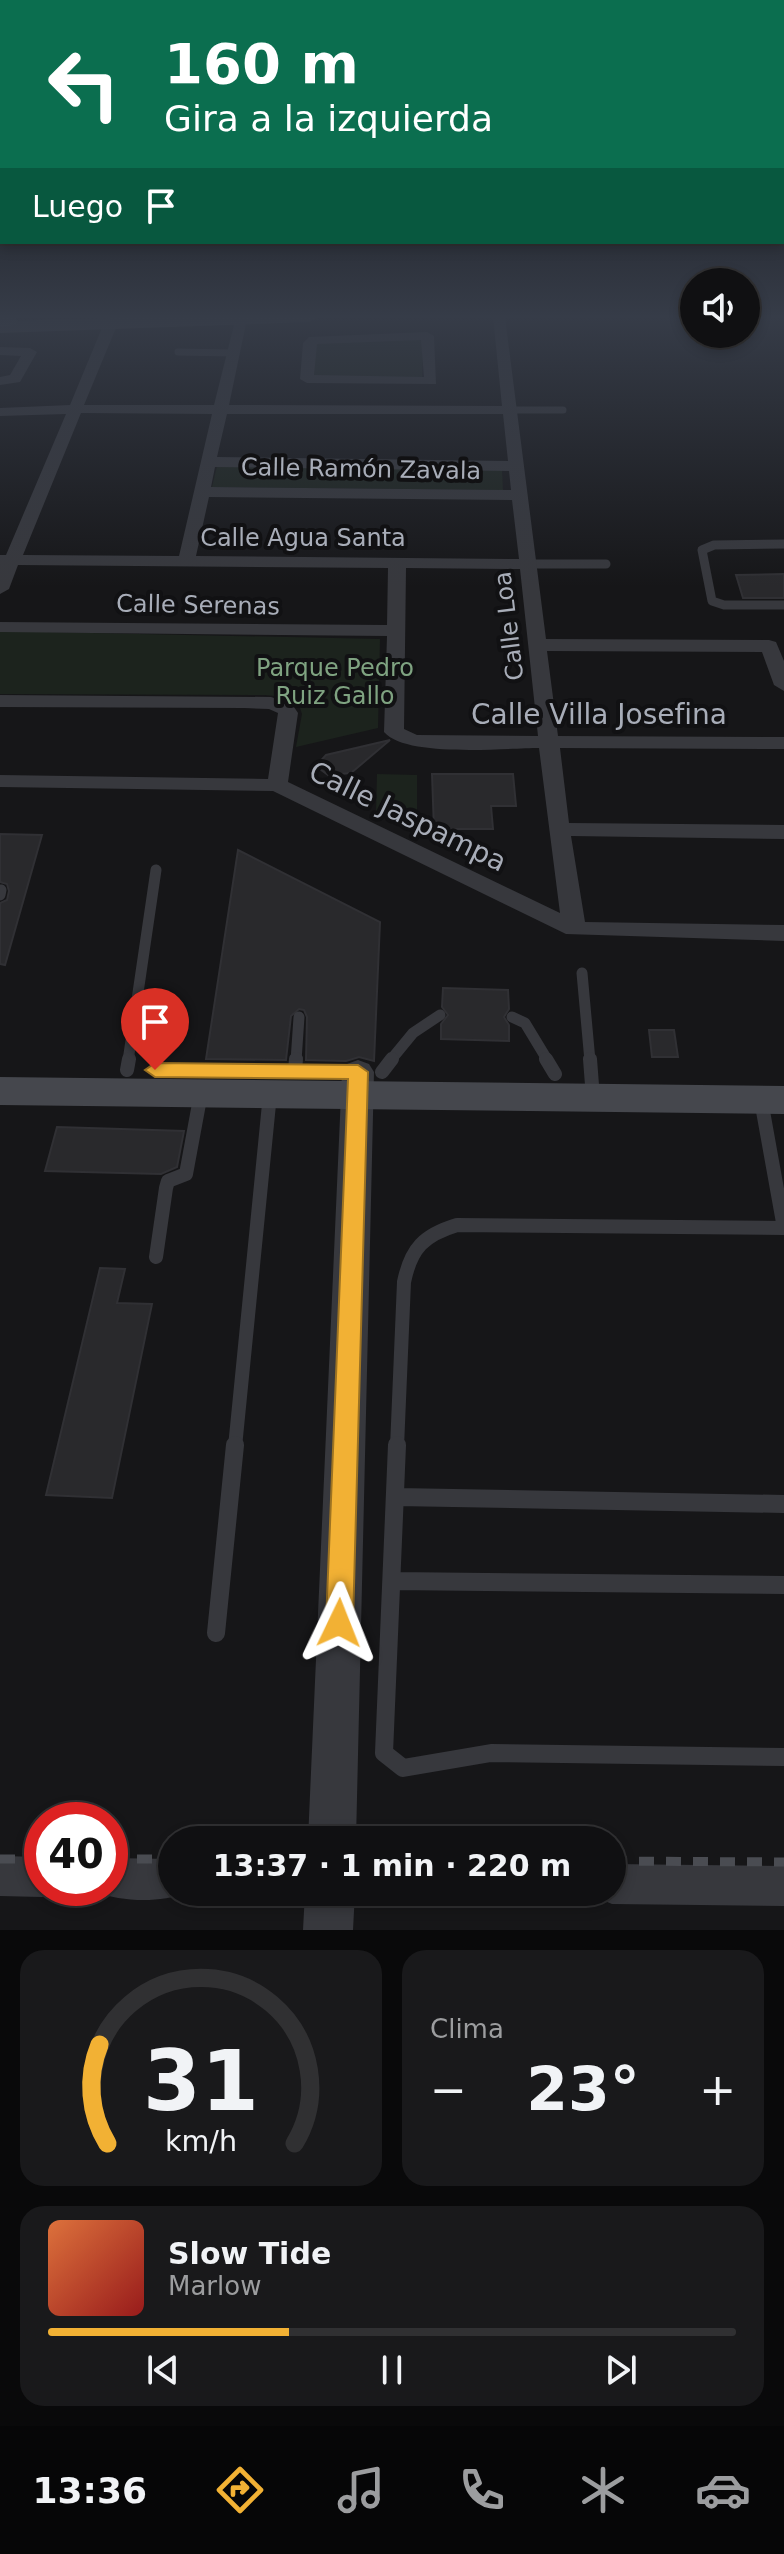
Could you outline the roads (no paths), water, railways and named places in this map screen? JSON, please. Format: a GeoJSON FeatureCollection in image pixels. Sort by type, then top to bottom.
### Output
{"type":"FeatureCollection","features":[{"type":"Feature","properties":{"kind":"main road"},"geometry":{"type":"LineString","coordinates":[[0,1068],[127,1070],[283,1083]]}},
{"type":"Feature","properties":{"kind":"main road"},"geometry":{"type":"LineString","coordinates":[[0,1091],[201,1093],[283,1083],[366,1080],[579,1082],[776,1092]]}},
{"type":"Feature","properties":{"kind":"street"},"geometry":{"type":"LineString","coordinates":[[0,412],[74,409],[509,410]]}},
{"type":"Feature","properties":{"kind":"street"},"geometry":{"type":"LineString","coordinates":[[0,589],[6,560],[74,409]]}},
{"type":"Feature","properties":{"kind":"street"},"geometry":{"type":"LineString","coordinates":[[186,562],[221,409]]}},
{"type":"Feature","properties":{"kind":"street","name":"Calle Loa"},"geometry":{"type":"LineString","coordinates":[[509,410],[548,742],[574,929]]}},
{"type":"Feature","properties":{"kind":"street","name":"Calle Ramón Zavala"},"geometry":{"type":"LineString","coordinates":[[209,462],[516,466]]}},
{"type":"Feature","properties":{"kind":"street","name":"Calle Ramón Zavala"},"geometry":{"type":"LineString","coordinates":[[202,492],[519,495]]}},
{"type":"Feature","properties":{"kind":"street","name":"Calle Agua Santa"},"geometry":{"type":"LineString","coordinates":[[6,560],[527,564]]}},
{"type":"Feature","properties":{"kind":"street"},"geometry":{"type":"LineString","coordinates":[[396,631],[397,563]]}},
{"type":"Feature","properties":{"kind":"street","name":"Calle Serenas"},"geometry":{"type":"LineString","coordinates":[[0,627],[396,631]]}},
{"type":"Feature","properties":{"kind":"street","name":"Calle Villa Josefina"},"geometry":{"type":"LineString","coordinates":[[396,631],[394,732],[414,741],[784,743]]}},
{"type":"Feature","properties":{"kind":"street"},"geometry":{"type":"LineString","coordinates":[[537,645],[769,646],[784,685]]}},
{"type":"Feature","properties":{"kind":"street"},"geometry":{"type":"LineString","coordinates":[[0,701],[244,702],[280,705],[288,713],[277,785]]}},
{"type":"Feature","properties":{"kind":"street","name":"Calle Jaspampa"},"geometry":{"type":"LineString","coordinates":[[0,781],[277,785],[574,929],[784,933]]}},
{"type":"Feature","properties":{"kind":"street"},"geometry":{"type":"LineString","coordinates":[[559,829],[784,832]]}},
{"type":"Feature","properties":{"kind":"street"},"geometry":{"type":"LineString","coordinates":[[333,1826],[366,1080]]}},
{"type":"Feature","properties":{"kind":"street"},"geometry":{"type":"LineString","coordinates":[[0,1876],[24,1877]]}},
{"type":"Feature","properties":{"kind":"street"},"geometry":{"type":"LineString","coordinates":[[128,1878],[158,1879]]}},
{"type":"Feature","properties":{"kind":"street"},"geometry":{"type":"LineString","coordinates":[[626,1884],[784,1886]]}},
{"type":"Feature","properties":{"kind":"street"},"geometry":{"type":"LineString","coordinates":[[328,1930],[329,1906]]}},
{"type":"Feature","properties":{"kind":"lane"},"geometry":{"type":"LineString","coordinates":[[509,410],[563,410]]}},
{"type":"Feature","properties":{"kind":"lane"},"geometry":{"type":"LineString","coordinates":[[784,544],[714,545],[702,550],[712,601],[724,605],[784,605]]}},
{"type":"Feature","properties":{"kind":"lane","name":"Calle Agua Santa"},"geometry":{"type":"LineString","coordinates":[[527,564],[606,564]]}},
{"type":"Feature","properties":{"kind":"lane"},"geometry":{"type":"LineString","coordinates":[[127,1070],[156,870]]}},
{"type":"Feature","properties":{"kind":"lane"},"geometry":{"type":"LineString","coordinates":[[579,1082],[582,973]]}},
{"type":"Feature","properties":{"kind":"lane"},"geometry":{"type":"LineString","coordinates":[[366,1080],[413,1033],[440,1015]]}},
{"type":"Feature","properties":{"kind":"lane"},"geometry":{"type":"LineString","coordinates":[[216,1633],[283,1083],[299,1017]]}},
{"type":"Feature","properties":{"kind":"lane"},"geometry":{"type":"LineString","coordinates":[[512,1017],[525,1023],[579,1082]]}},
{"type":"Feature","properties":{"kind":"lane"},"geometry":{"type":"LineString","coordinates":[[776,1092],[784,1228],[457,1225],[429,1232],[415,1244],[404,1282],[384,1753],[403,1768],[491,1753],[784,1757]]}},
{"type":"Feature","properties":{"kind":"lane"},"geometry":{"type":"LineString","coordinates":[[156,1257],[166,1185],[186,1174],[201,1093]]}},
{"type":"Feature","properties":{"kind":"lane"},"geometry":{"type":"LineString","coordinates":[[397,1497],[784,1504]]}},
{"type":"Feature","properties":{"kind":"lane"},"geometry":{"type":"LineString","coordinates":[[393,1581],[784,1585]]}},
{"type":"Feature","properties":{"kind":"railway"},"geometry":{"type":"LineString","coordinates":[[0,1859],[24,1859]]}},
{"type":"Feature","properties":{"kind":"railway"},"geometry":{"type":"LineString","coordinates":[[128,1859],[158,1859]]}},
{"type":"Feature","properties":{"kind":"railway"},"geometry":{"type":"LineString","coordinates":[[626,1861],[784,1862]]}},
{"type":"Feature","properties":{"kind":"park label","name":"Parque Pedro Ruiz Gallo"},"geometry":{"type":"Point","coordinates":[335,682]}}]}
